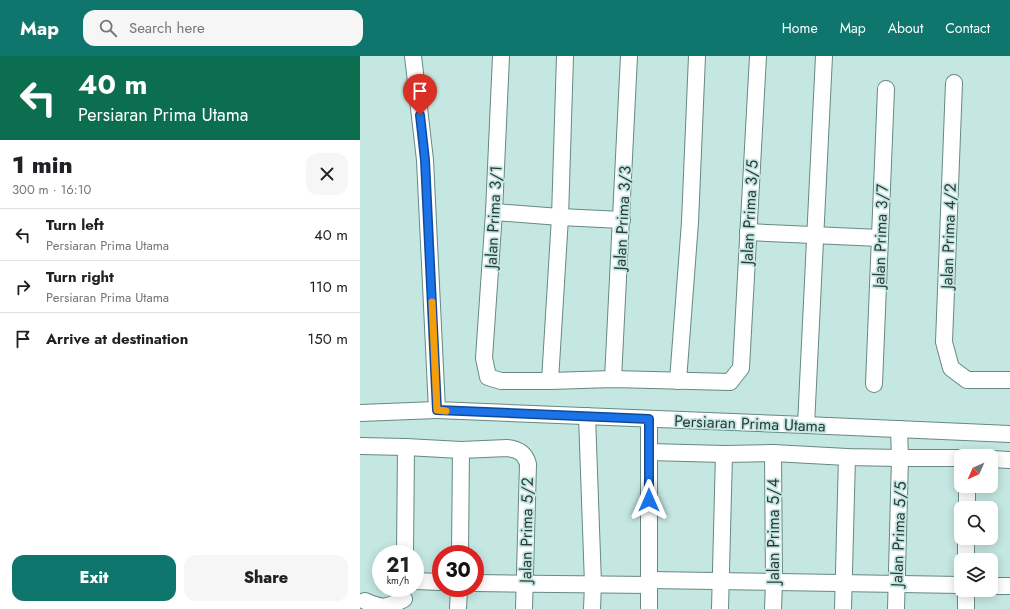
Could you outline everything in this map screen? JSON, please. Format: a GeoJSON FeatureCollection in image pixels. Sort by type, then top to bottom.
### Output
{"type":"FeatureCollection","features":[{"type":"Feature","properties":{"kind":"street"},"geometry":{"type":"LineString","coordinates":[[413,56],[425,160],[437,410]]}},
{"type":"Feature","properties":{"kind":"street","name":"Jalan Prima 3/1"},"geometry":{"type":"LineString","coordinates":[[501,56],[494,212],[484,358],[488,377],[501,381],[550,381]]}},
{"type":"Feature","properties":{"kind":"street"},"geometry":{"type":"LineString","coordinates":[[565,56],[560,217],[550,381],[613,379],[678,381],[690,222],[697,56]]}},
{"type":"Feature","properties":{"kind":"street","name":"Jalan Prima 3/3"},"geometry":{"type":"LineString","coordinates":[[613,379],[630,56]]}},
{"type":"Feature","properties":{"kind":"street","name":"Jalan Prima 3/5"},"geometry":{"type":"LineString","coordinates":[[678,381],[730,382],[741,368],[758,56]]}},
{"type":"Feature","properties":{"kind":"street"},"geometry":{"type":"LineString","coordinates":[[806,424],[824,56]]}},
{"type":"Feature","properties":{"kind":"street","name":"Jalan Prima 4/2"},"geometry":{"type":"LineString","coordinates":[[954,82],[944,342],[951,368],[967,380],[1010,380]]}},
{"type":"Feature","properties":{"kind":"street","name":"Jalan Prima 3/7"},"geometry":{"type":"LineString","coordinates":[[874,384],[886,89]]}},
{"type":"Feature","properties":{"kind":"street"},"geometry":{"type":"LineString","coordinates":[[494,212],[622,220]]}},
{"type":"Feature","properties":{"kind":"street"},"geometry":{"type":"LineString","coordinates":[[748,232],[880,238]]}},
{"type":"Feature","properties":{"kind":"street","name":"Persiaran Prima Utama"},"geometry":{"type":"LineString","coordinates":[[360,413],[437,410],[806,424],[1010,434]]}},
{"type":"Feature","properties":{"kind":"street"},"geometry":{"type":"LineString","coordinates":[[588,416],[593,584],[592,609]]}},
{"type":"Feature","properties":{"kind":"street"},"geometry":{"type":"LineString","coordinates":[[649,419],[649,609]]}},
{"type":"Feature","properties":{"kind":"street","name":"Jalan Prima 5/5"},"geometry":{"type":"LineString","coordinates":[[896,609],[900,458],[899,429]]}},
{"type":"Feature","properties":{"kind":"street"},"geometry":{"type":"LineString","coordinates":[[360,446],[461,450],[460,545]]}},
{"type":"Feature","properties":{"kind":"street"},"geometry":{"type":"LineString","coordinates":[[405,545],[406,447]]}},
{"type":"Feature","properties":{"kind":"street","name":"Jalan Prima 5/2"},"geometry":{"type":"LineString","coordinates":[[461,450],[514,448],[522,452],[526,457],[528,464],[524,609]]}},
{"type":"Feature","properties":{"kind":"street"},"geometry":{"type":"LineString","coordinates":[[649,452],[954,458]]}},
{"type":"Feature","properties":{"kind":"street"},"geometry":{"type":"LineString","coordinates":[[720,609],[724,454]]}},
{"type":"Feature","properties":{"kind":"street","name":"Jalan Prima 5/4"},"geometry":{"type":"LineString","coordinates":[[773,454],[773,609]]}},
{"type":"Feature","properties":{"kind":"street"},"geometry":{"type":"LineString","coordinates":[[843,609],[846,457]]}},
{"type":"Feature","properties":{"kind":"street"},"geometry":{"type":"LineString","coordinates":[[998,459],[1010,460]]}},
{"type":"Feature","properties":{"kind":"street"},"geometry":{"type":"LineString","coordinates":[[484,583],[593,584],[720,581],[954,585]]}},
{"type":"Feature","properties":{"kind":"street"},"geometry":{"type":"LineString","coordinates":[[998,586],[1010,586]]}},
{"type":"Feature","properties":{"kind":"street"},"geometry":{"type":"LineString","coordinates":[[458,609],[459,597]]}},
{"type":"Feature","properties":{"kind":"street"},"geometry":{"type":"LineString","coordinates":[[966,597],[966,609]]}},
{"type":"Feature","properties":{"kind":"street"},"geometry":{"type":"LineString","coordinates":[[364,600],[375,607],[386,608],[404,599]]}},
{"type":"Feature","properties":{"kind":"slow traffic"},"geometry":{"type":"LineString","coordinates":[[432,302],[437,410],[446,411]]}},
{"type":"Feature","properties":{"kind":"route"},"geometry":{"type":"LineString","coordinates":[[420,115],[425,160],[437,410],[649,419],[649,500]]}}]}
